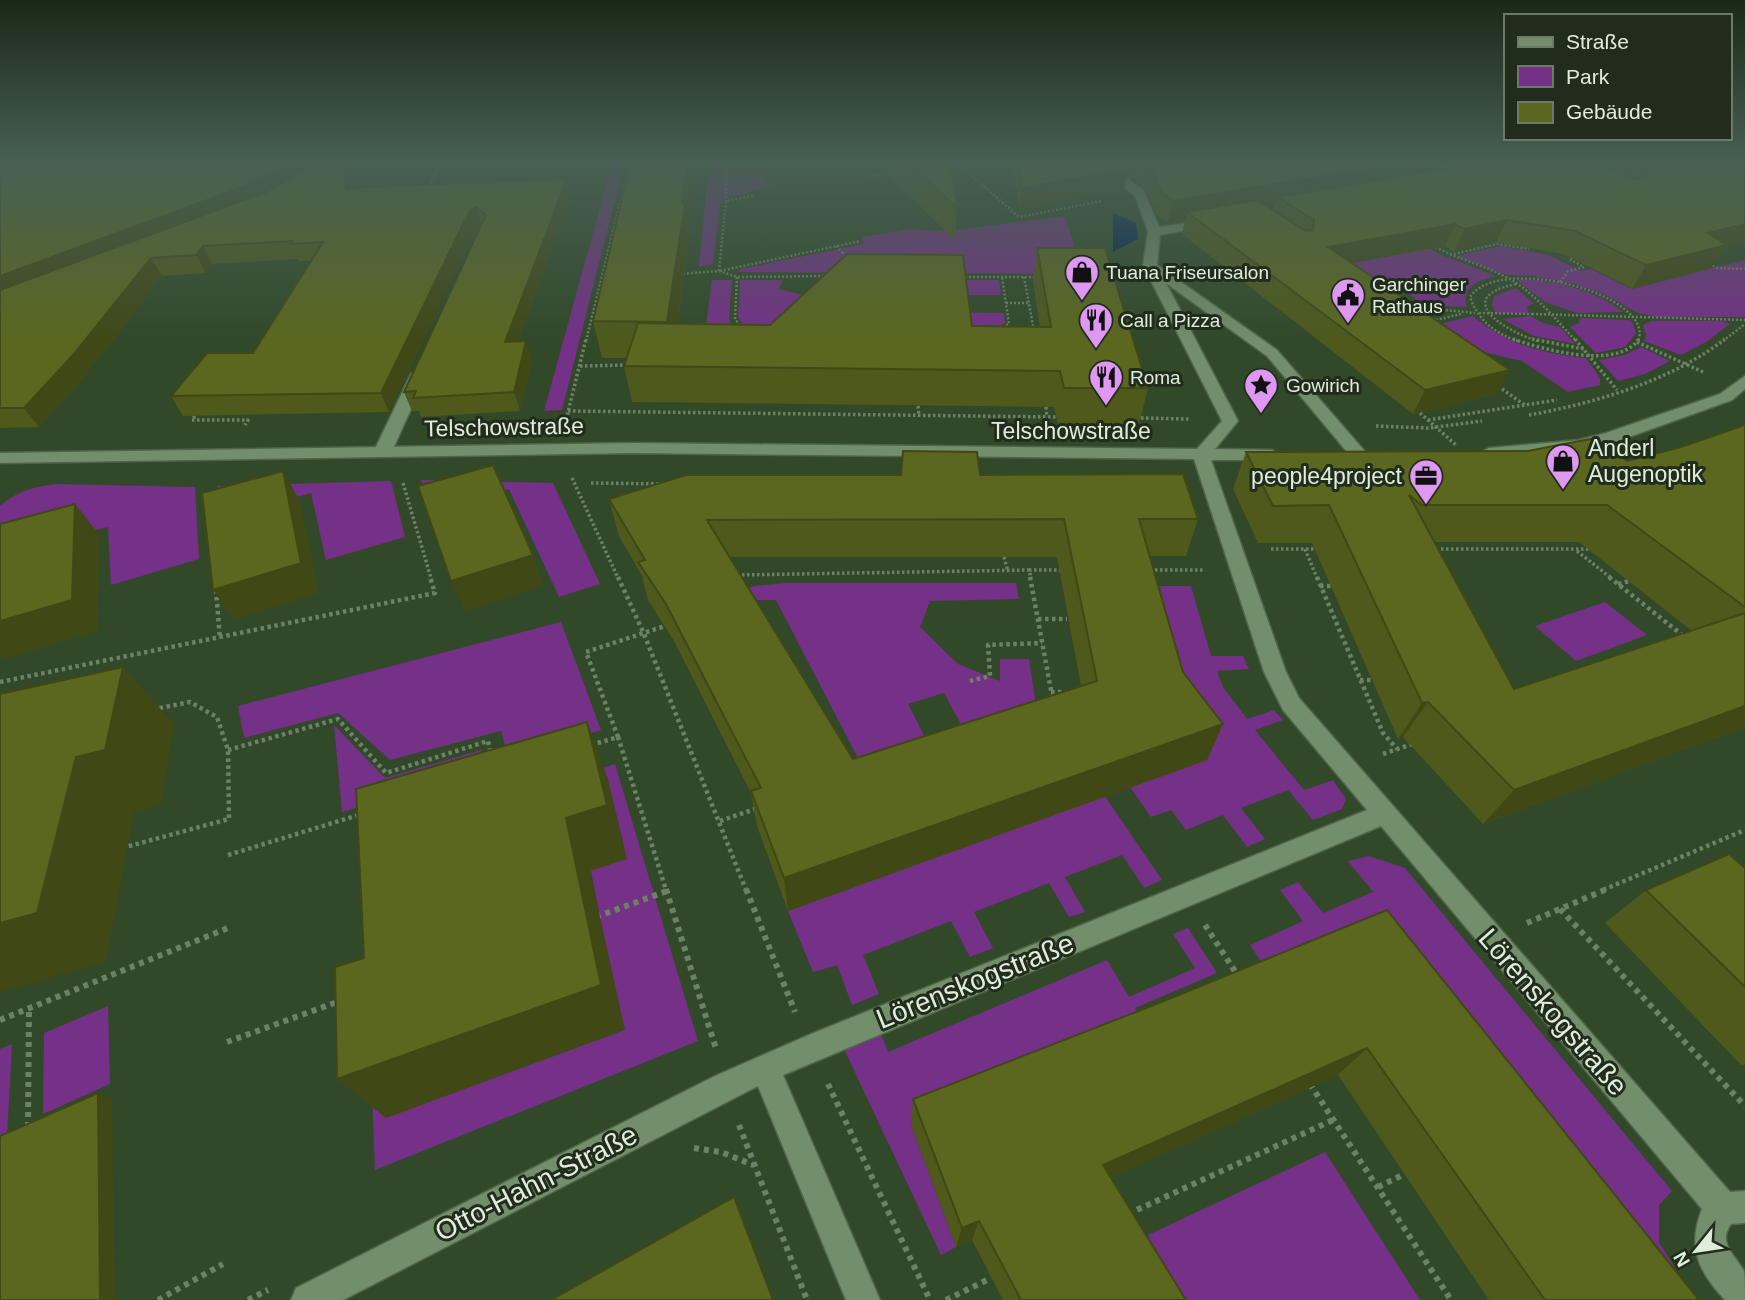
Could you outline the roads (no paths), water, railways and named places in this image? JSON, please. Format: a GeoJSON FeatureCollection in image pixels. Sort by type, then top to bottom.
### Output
{"type":"FeatureCollection","features":[{"type":"Feature","properties":{"kind":"street"},"geometry":{"type":"LineString","coordinates":[[1150,221],[1154,232],[1150,265],[1230,421],[1201,454]]}},
{"type":"Feature","properties":{"kind":"street"},"geometry":{"type":"LineString","coordinates":[[1154,232],[1219,221]]}},
{"type":"Feature","properties":{"kind":"street"},"geometry":{"type":"LineString","coordinates":[[1150,265],[1272,353],[1334,425],[1365,455],[1332,455]]}},
{"type":"Feature","properties":{"kind":"street","name":"Telschowstraße"},"geometry":{"type":"LineString","coordinates":[[383,451],[423,364]]}},
{"type":"Feature","properties":{"kind":"street"},"geometry":{"type":"LineString","coordinates":[[1475,454],[1579,445],[1612,437],[1726,397],[1741,384]]}},
{"type":"Feature","properties":{"kind":"street","name":"Telschowstraße"},"geometry":{"type":"LineString","coordinates":[[0,458],[559,449],[1293,455]]}},
{"type":"Feature","properties":{"kind":"street","name":"Lörenskogstraße"},"geometry":{"type":"LineString","coordinates":[[1201,454],[1275,672],[1291,704],[1384,814],[1734,1208],[1712,1219],[1709,1234],[1713,1256],[1728,1280],[1745,1296]]}},
{"type":"Feature","properties":{"kind":"street","name":"Lörenskogstraße"},"geometry":{"type":"LineString","coordinates":[[765,1068],[1384,814]]}},
{"type":"Feature","properties":{"kind":"street"},"geometry":{"type":"LineString","coordinates":[[765,1068],[863,1300]]}},
{"type":"Feature","properties":{"kind":"street","name":"Otto-Hahn-Straße"},"geometry":{"type":"LineString","coordinates":[[308,1300],[724,1086],[765,1068]]}},
{"type":"Feature","properties":{"kind":"water"},"geometry":{"type":"Polygon","coordinates":[[[1113,221],[1136,223],[1138,239],[1113,252],[1113,221]]]}},
{"type":"Feature","properties":{"kind":"place","name":"Tuana Friseursalon"},"geometry":{"type":"Point","coordinates":[1082,302]}},
{"type":"Feature","properties":{"kind":"place","name":"Garchinger Rathaus"},"geometry":{"type":"Point","coordinates":[1348,325]}},
{"type":"Feature","properties":{"kind":"place","name":"Call a Pizza"},"geometry":{"type":"Point","coordinates":[1096,350]}},
{"type":"Feature","properties":{"kind":"place","name":"Roma"},"geometry":{"type":"Point","coordinates":[1106,407]}},
{"type":"Feature","properties":{"kind":"place","name":"Gowirich"},"geometry":{"type":"Point","coordinates":[1261,415]}},
{"type":"Feature","properties":{"kind":"place","name":"Anderl Augenoptik"},"geometry":{"type":"Point","coordinates":[1563,491]}},
{"type":"Feature","properties":{"kind":"place","name":"people4project"},"geometry":{"type":"Point","coordinates":[1426,506]}}]}
